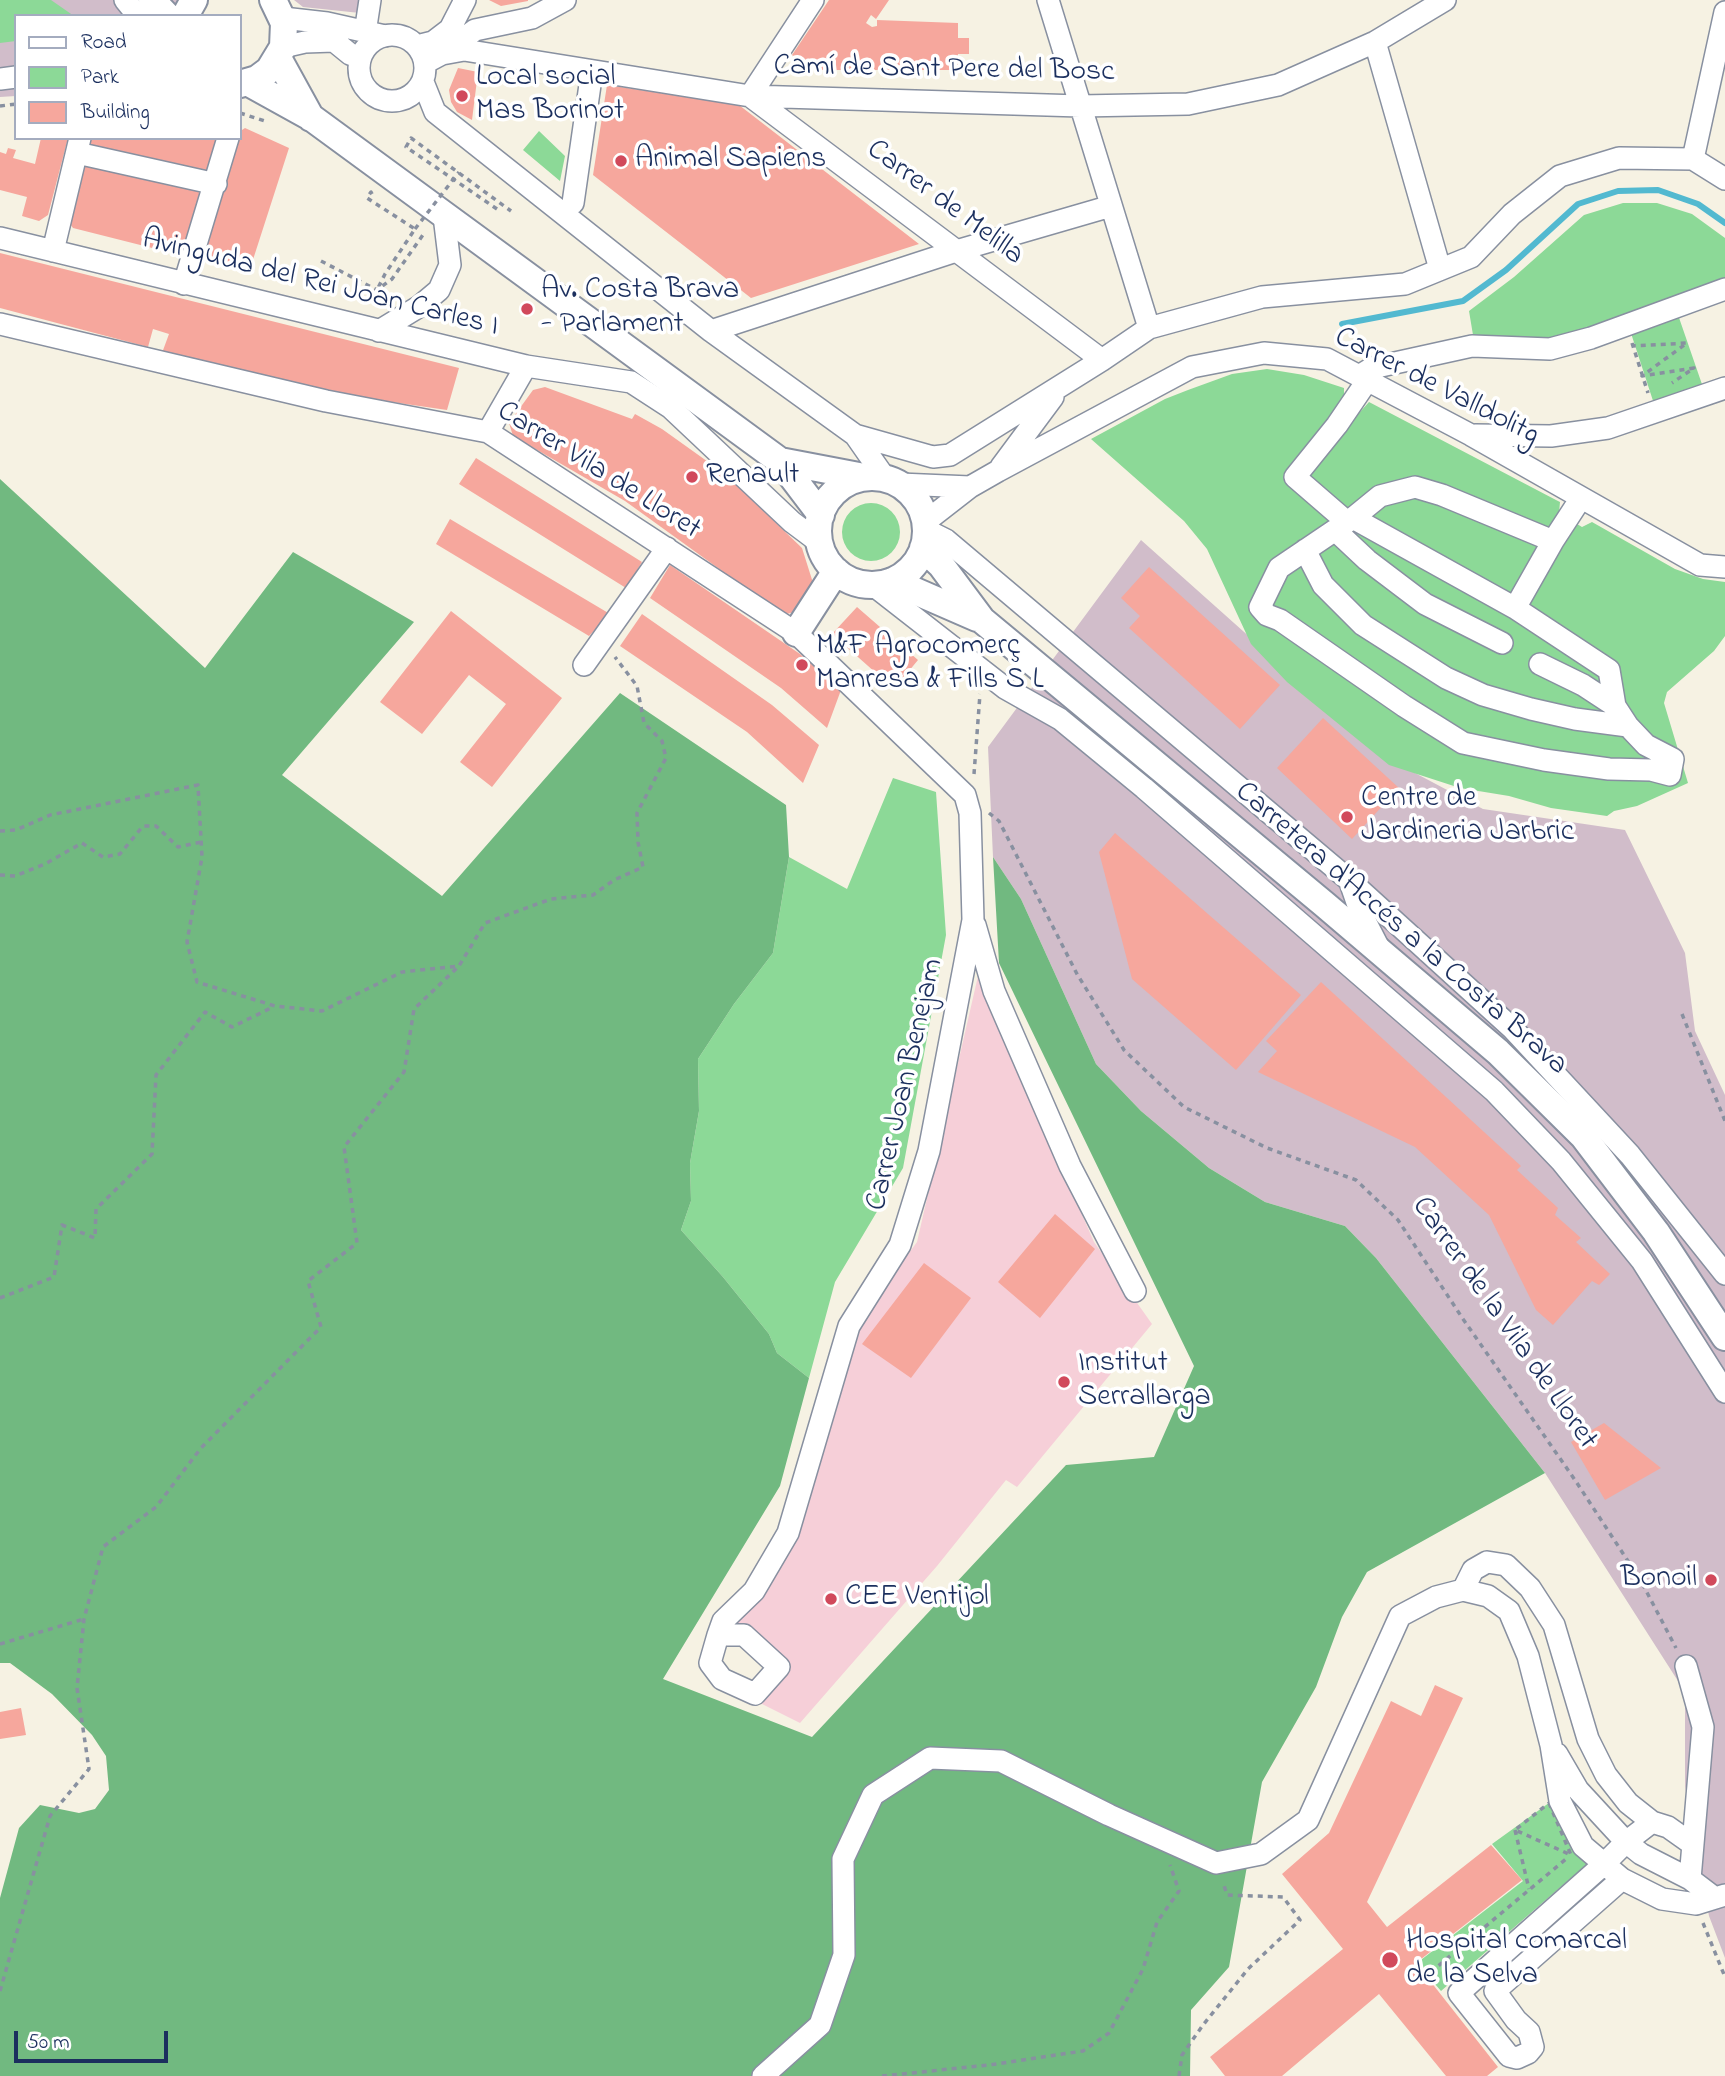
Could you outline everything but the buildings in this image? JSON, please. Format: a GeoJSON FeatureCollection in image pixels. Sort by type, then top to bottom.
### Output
{"type":"FeatureCollection","features":[{"type":"Feature","properties":{"kind":"main road"},"geometry":{"type":"LineString","coordinates":[[152,0],[165,14]]}},
{"type":"Feature","properties":{"kind":"main road"},"geometry":{"type":"LineString","coordinates":[[243,83],[261,76],[281,53],[285,28],[278,9]]}},
{"type":"Feature","properties":{"kind":"main road"},"geometry":{"type":"LineString","coordinates":[[281,53],[312,118]]}},
{"type":"Feature","properties":{"kind":"main road"},"geometry":{"type":"LineString","coordinates":[[243,83],[312,118],[780,460],[821,515]]}},
{"type":"Feature","properties":{"kind":"main road"},"geometry":{"type":"LineString","coordinates":[[780,460],[883,480],[915,497],[925,533],[914,564],[904,574],[883,583],[851,580],[836,571],[826,558],[818,528],[821,515],[828,500],[848,482],[883,480]]}},
{"type":"Feature","properties":{"kind":"main road","name":"Carretera d'Accés a la Costa Brava"},"geometry":{"type":"LineString","coordinates":[[925,533],[941,565],[982,620],[1380,950],[1498,1052],[1583,1136],[1656,1232],[1725,1337]]}},
{"type":"Feature","properties":{"kind":"main road"},"geometry":{"type":"LineString","coordinates":[[796,633],[836,571]]}},
{"type":"Feature","properties":{"kind":"main road","name":"Carretera d'Accés a la Costa Brava"},"geometry":{"type":"LineString","coordinates":[[883,583],[982,620]]}},
{"type":"Feature","properties":{"kind":"street"},"geometry":{"type":"LineString","coordinates":[[125,0],[136,14]]}},
{"type":"Feature","properties":{"kind":"street"},"geometry":{"type":"LineString","coordinates":[[370,0],[375,34],[360,58],[360,78],[371,94],[390,102],[409,97],[433,42],[450,29],[465,0]]}},
{"type":"Feature","properties":{"kind":"street"},"geometry":{"type":"LineString","coordinates":[[427,61],[475,30],[532,18],[565,0]]}},
{"type":"Feature","properties":{"kind":"street"},"geometry":{"type":"LineString","coordinates":[[750,96],[813,0]]}},
{"type":"Feature","properties":{"kind":"street"},"geometry":{"type":"LineString","coordinates":[[1048,0],[1149,328]]}},
{"type":"Feature","properties":{"kind":"street","name":"Camí de Sant Pere del Bosc"},"geometry":{"type":"LineString","coordinates":[[427,61],[464,50],[750,96],[1080,106],[1188,104],[1278,85],[1375,42],[1445,0]]}},
{"type":"Feature","properties":{"kind":"street"},"geometry":{"type":"LineString","coordinates":[[278,9],[375,34],[402,37],[427,61],[435,112],[711,331],[855,435],[933,457],[950,455],[1149,328],[1262,297],[1405,284],[1471,257],[1512,214],[1560,176],[1619,158],[1693,159],[1725,179]]}},
{"type":"Feature","properties":{"kind":"street"},"geometry":{"type":"LineString","coordinates":[[1693,159],[1725,12]]}},
{"type":"Feature","properties":{"kind":"street"},"geometry":{"type":"LineString","coordinates":[[281,53],[305,42],[334,41],[350,54],[360,58]]}},
{"type":"Feature","properties":{"kind":"street"},"geometry":{"type":"LineString","coordinates":[[1375,42],[1440,269]]}},
{"type":"Feature","properties":{"kind":"street"},"geometry":{"type":"LineString","coordinates":[[573,203],[592,71]]}},
{"type":"Feature","properties":{"kind":"street","name":"Carrer de Melilla"},"geometry":{"type":"LineString","coordinates":[[750,96],[1102,360]]}},
{"type":"Feature","properties":{"kind":"street"},"geometry":{"type":"LineString","coordinates":[[184,284],[227,140]]}},
{"type":"Feature","properties":{"kind":"street"},"geometry":{"type":"LineString","coordinates":[[54,251],[78,146],[216,184]]}},
{"type":"Feature","properties":{"kind":"street"},"geometry":{"type":"LineString","coordinates":[[711,331],[956,251],[1111,206]]}},
{"type":"Feature","properties":{"kind":"street"},"geometry":{"type":"LineString","coordinates":[[379,331],[420,306],[439,290],[450,265],[444,216]]}},
{"type":"Feature","properties":{"kind":"street","name":"Avinguda del Rei Joan Carles I"},"geometry":{"type":"LineString","coordinates":[[0,237],[526,366],[631,382],[671,408],[792,522],[820,543]]}},
{"type":"Feature","properties":{"kind":"street"},"geometry":{"type":"LineString","coordinates":[[1615,706],[1609,670],[1515,608],[1345,523],[1295,477],[1338,425],[1372,368],[1472,346],[1550,349],[1591,338],[1725,289]]}},
{"type":"Feature","properties":{"kind":"street","name":"Carrer Vila de Lloret"},"geometry":{"type":"LineString","coordinates":[[0,324],[326,401],[488,432],[796,633],[970,787]]}},
{"type":"Feature","properties":{"kind":"street","name":"Carrer de Valldolitg"},"geometry":{"type":"LineString","coordinates":[[925,533],[971,487],[1192,367],[1264,353],[1327,359],[1471,435],[1700,565],[1725,567]]}},
{"type":"Feature","properties":{"kind":"street"},"geometry":{"type":"LineString","coordinates":[[488,432],[526,366]]}},
{"type":"Feature","properties":{"kind":"street","name":"Carrer de Valldolitg"},"geometry":{"type":"LineString","coordinates":[[998,471],[1060,387]]}},
{"type":"Feature","properties":{"kind":"street"},"geometry":{"type":"LineString","coordinates":[[1471,435],[1551,436],[1608,428],[1725,388]]}},
{"type":"Feature","properties":{"kind":"street"},"geometry":{"type":"LineString","coordinates":[[855,435],[883,480],[971,487]]}},
{"type":"Feature","properties":{"kind":"street"},"geometry":{"type":"LineString","coordinates":[[1540,664],[1583,685],[1615,706],[1646,745],[1673,758],[1670,775],[1651,770],[1609,769],[1544,760],[1463,743],[1404,706],[1280,620],[1267,615],[1260,607],[1279,568],[1380,496],[1415,487],[1443,495],[1553,541]]}},
{"type":"Feature","properties":{"kind":"street"},"geometry":{"type":"LineString","coordinates":[[1515,608],[1581,498]]}},
{"type":"Feature","properties":{"kind":"street"},"geometry":{"type":"LineString","coordinates":[[1345,523],[1367,560],[1425,604],[1502,643]]}},
{"type":"Feature","properties":{"kind":"street"},"geometry":{"type":"LineString","coordinates":[[925,533],[946,540],[1349,880],[1513,1029],[1630,1154],[1725,1274]]}},
{"type":"Feature","properties":{"kind":"street"},"geometry":{"type":"LineString","coordinates":[[583,665],[667,548]]}},
{"type":"Feature","properties":{"kind":"street"},"geometry":{"type":"LineString","coordinates":[[1305,550],[1323,584],[1363,625],[1446,678],[1483,695],[1531,709],[1575,719],[1629,726]]}},
{"type":"Feature","properties":{"kind":"street"},"geometry":{"type":"LineString","coordinates":[[883,583],[1005,688],[1060,719],[1144,788],[1494,1091],[1561,1161],[1642,1261],[1725,1392]]}},
{"type":"Feature","properties":{"kind":"street","name":"Carrer Joan Benejam"},"geometry":{"type":"LineString","coordinates":[[719,1635],[723,1621],[754,1591],[788,1533],[849,1326],[900,1245],[929,1151],[973,920],[970,787]]}},
{"type":"Feature","properties":{"kind":"street"},"geometry":{"type":"LineString","coordinates":[[1349,880],[1360,911],[1380,950]]}},
{"type":"Feature","properties":{"kind":"street"},"geometry":{"type":"LineString","coordinates":[[1324,904],[1350,966]]}},
{"type":"Feature","properties":{"kind":"street"},"geometry":{"type":"LineString","coordinates":[[973,920],[994,991],[1059,1141],[1135,1291]]}},
{"type":"Feature","properties":{"kind":"street"},"geometry":{"type":"LineString","coordinates":[[1463,1590],[1473,1570],[1487,1562],[1506,1565],[1530,1588],[1554,1625],[1588,1739],[1606,1775],[1628,1803],[1652,1822],[1668,1827],[1692,1843]]}},
{"type":"Feature","properties":{"kind":"street"},"geometry":{"type":"LineString","coordinates":[[764,2076],[820,2025],[844,1955],[843,1859],[873,1795],[930,1758],[1001,1761],[1216,1863],[1261,1854],[1308,1820],[1400,1616],[1436,1597],[1463,1590],[1488,1596],[1509,1611],[1528,1656],[1551,1745],[1560,1801],[1583,1846],[1622,1879],[1662,1899],[1712,1899]]}},
{"type":"Feature","properties":{"kind":"street"},"geometry":{"type":"LineString","coordinates":[[1662,1899],[1690,1879],[1703,1727],[1686,1667]]}},
{"type":"Feature","properties":{"kind":"street"},"geometry":{"type":"LineString","coordinates":[[1551,1745],[1578,1790],[1626,1842],[1641,1854],[1690,1879],[1712,1899]]}},
{"type":"Feature","properties":{"kind":"street"},"geometry":{"type":"LineString","coordinates":[[1622,1879],[1496,1991],[1516,2020],[1529,2032],[1534,2047],[1517,2058],[1509,2056],[1459,1993],[1626,1842],[1652,1822]]}},
{"type":"Feature","properties":{"kind":"path"},"geometry":{"type":"LineString","coordinates":[[497,209],[406,147],[411,138],[511,211]]}},
{"type":"Feature","properties":{"kind":"path"},"geometry":{"type":"LineString","coordinates":[[377,290],[415,229],[459,172]]}},
{"type":"Feature","properties":{"kind":"path"},"geometry":{"type":"LineString","coordinates":[[377,290],[393,279],[426,231],[371,192],[367,198],[415,229]]}},
{"type":"Feature","properties":{"kind":"path"},"geometry":{"type":"LineString","coordinates":[[321,261],[377,290]]}},
{"type":"Feature","properties":{"kind":"path"},"geometry":{"type":"LineString","coordinates":[[1627,323],[1650,398]]}},
{"type":"Feature","properties":{"kind":"path"},"geometry":{"type":"LineString","coordinates":[[1633,346],[1645,340]]}},
{"type":"Feature","properties":{"kind":"path"},"geometry":{"type":"LineString","coordinates":[[1633,346],[1687,343],[1642,376]]}},
{"type":"Feature","properties":{"kind":"path"},"geometry":{"type":"LineString","coordinates":[[1642,376],[1694,368],[1672,383]]}},
{"type":"Feature","properties":{"kind":"path"},"geometry":{"type":"LineString","coordinates":[[0,1991],[50,1816],[89,1769],[77,1688],[84,1619],[103,1546],[156,1507],[201,1448],[321,1327],[308,1280],[357,1243],[344,1147],[404,1072],[414,1009],[459,965],[485,923],[551,899],[593,895],[614,880],[643,867],[638,842],[638,813],[666,758],[662,741],[644,723],[637,686],[619,660],[598,646]]}},
{"type":"Feature","properties":{"kind":"path"},"geometry":{"type":"LineString","coordinates":[[970,787],[984,671]]}},
{"type":"Feature","properties":{"kind":"path"},"geometry":{"type":"LineString","coordinates":[[0,831],[16,830],[50,814],[198,785],[202,857],[187,942],[197,982],[275,1006],[322,1011],[402,972],[459,965]]}},
{"type":"Feature","properties":{"kind":"path","name":"Carrer de la Vila de Lloret"},"geometry":{"type":"LineString","coordinates":[[970,787],[999,821],[1077,974],[1124,1051],[1184,1107],[1267,1148],[1356,1180],[1398,1220],[1641,1581],[1686,1667]]}},
{"type":"Feature","properties":{"kind":"path"},"geometry":{"type":"LineString","coordinates":[[0,875],[15,876],[45,864],[82,843],[103,857],[120,854],[143,826],[156,826],[178,847],[201,842]]}},
{"type":"Feature","properties":{"kind":"path"},"geometry":{"type":"LineString","coordinates":[[0,1298],[54,1277],[62,1225],[95,1238],[96,1209],[152,1154],[156,1075],[205,1012],[232,1027],[275,1006]]}},
{"type":"Feature","properties":{"kind":"path"},"geometry":{"type":"LineString","coordinates":[[1682,1014],[1725,1121]]}},
{"type":"Feature","properties":{"kind":"path"},"geometry":{"type":"LineString","coordinates":[[0,1644],[84,1619]]}},
{"type":"Feature","properties":{"kind":"path"},"geometry":{"type":"LineString","coordinates":[[1514,1830],[1549,1803],[1571,1855]]}},
{"type":"Feature","properties":{"kind":"path"},"geometry":{"type":"LineString","coordinates":[[1514,1830],[1571,1855]]}},
{"type":"Feature","properties":{"kind":"path"},"geometry":{"type":"LineString","coordinates":[[1514,1830],[1529,1889]]}},
{"type":"Feature","properties":{"kind":"path"},"geometry":{"type":"LineString","coordinates":[[882,2076],[989,2065],[1083,2050],[1109,2033],[1143,1969],[1157,1922],[1179,1891],[1156,1836]]}},
{"type":"Feature","properties":{"kind":"path"},"geometry":{"type":"LineString","coordinates":[[1431,1972],[1571,1855]]}},
{"type":"Feature","properties":{"kind":"path"},"geometry":{"type":"LineString","coordinates":[[1179,2076],[1182,2055],[1248,1969],[1300,1920],[1283,1897],[1227,1895],[1216,1863]]}},
{"type":"Feature","properties":{"kind":"path"},"geometry":{"type":"LineString","coordinates":[[1712,1899],[1725,1977]]}},
{"type":"Feature","properties":{"kind":"shaded area"},"geometry":{"type":"Polygon","coordinates":[[[0,0],[178,0],[168,14],[14,14],[14,96],[0,97],[0,0]]]}},
{"type":"Feature","properties":{"kind":"shaded area"},"geometry":{"type":"Polygon","coordinates":[[[294,0],[362,0],[360,13],[303,7],[294,0]]]}},
{"type":"Feature","properties":{"kind":"shaded area"},"geometry":{"type":"Polygon","coordinates":[[[1141,540],[1383,756],[1483,809],[1625,830],[1685,953],[1695,1031],[1725,1095],[1725,1958],[1709,1916],[1685,1786],[1685,1692],[1545,1473],[1376,1258],[1345,1226],[1265,1202],[1209,1168],[1141,1111],[1096,1064],[1021,899],[993,857],[988,747],[1141,540]]]}},
{"type":"Feature","properties":{"kind":"shaded area"},"geometry":{"type":"Polygon","coordinates":[[[978,976],[1094,1242],[1152,1324],[1017,1487],[1006,1480],[937,1566],[800,1723],[754,1700],[787,1660],[732,1621],[795,1536],[854,1328],[917,1242],[978,976]]]}},
{"type":"Feature","properties":{"kind":"green space"},"geometry":{"type":"Polygon","coordinates":[[[0,0],[51,0],[71,14],[14,14],[14,41],[0,43],[0,0]]]}},
{"type":"Feature","properties":{"kind":"green space"},"geometry":{"type":"Polygon","coordinates":[[[539,131],[565,156],[560,181],[523,150],[539,131]]]}},
{"type":"Feature","properties":{"kind":"green space"},"geometry":{"type":"Polygon","coordinates":[[[1623,203],[1657,203],[1692,214],[1725,238],[1725,285],[1550,346],[1474,341],[1469,311],[1514,277],[1584,215],[1623,203]]]}},
{"type":"Feature","properties":{"kind":"green space"},"geometry":{"type":"Polygon","coordinates":[[[1676,309],[1705,393],[1656,410],[1628,324],[1676,309]]]}},
{"type":"Feature","properties":{"kind":"green space"},"geometry":{"type":"Polygon","coordinates":[[[1267,369],[1304,375],[1344,388],[1344,406],[1359,413],[1369,402],[1560,502],[1559,513],[1582,527],[1592,522],[1675,569],[1703,579],[1725,582],[1725,636],[1714,651],[1667,692],[1664,703],[1688,783],[1607,816],[1551,808],[1509,796],[1460,788],[1389,765],[1287,682],[1251,644],[1207,549],[1184,521],[1091,439],[1165,399],[1232,374],[1267,369]]]}},
{"type":"Feature","properties":{"kind":"green space"},"geometry":{"type":"Polygon","coordinates":[[[0,479],[205,668],[293,552],[414,622],[282,775],[442,896],[620,693],[786,805],[789,857],[773,953],[734,1004],[698,1059],[699,1111],[690,1163],[691,1201],[681,1230],[769,1334],[777,1353],[809,1378],[780,1486],[663,1679],[812,1737],[1066,1465],[1154,1457],[1194,1366],[999,963],[993,857],[1021,899],[1096,1064],[1141,1111],[1209,1168],[1265,1202],[1345,1226],[1376,1258],[1545,1473],[1367,1572],[1342,1617],[1316,1687],[1262,1782],[1229,1967],[1191,2010],[1190,2076],[0,2076],[0,1898],[19,1828],[40,1805],[79,1813],[95,1809],[109,1790],[106,1756],[92,1735],[52,1694],[10,1663],[0,1663],[0,479]]]}},
{"type":"Feature","properties":{"kind":"green space"},"geometry":{"type":"Polygon","coordinates":[[[871,503],[882,505],[895,516],[900,532],[898,543],[887,556],[871,561],[860,559],[847,548],[842,532],[844,521],[855,508],[871,503]]]}},
{"type":"Feature","properties":{"kind":"green space"},"geometry":{"type":"Polygon","coordinates":[[[893,778],[936,792],[946,935],[903,1168],[835,1282],[809,1378],[777,1353],[769,1334],[681,1230],[691,1201],[690,1163],[699,1111],[698,1059],[734,1004],[773,953],[789,857],[847,889],[893,778]]]}},
{"type":"Feature","properties":{"kind":"green space"},"geometry":{"type":"Polygon","coordinates":[[[1553,1800],[1575,1852],[1587,1864],[1441,1991],[1417,1963],[1523,1881],[1492,1844],[1553,1800]]]}},
{"type":"Feature","properties":{"kind":"waterway"},"geometry":{"type":"LineString","coordinates":[[1342,324],[1463,301],[1506,270],[1578,204],[1618,191],[1658,190],[1698,204],[1725,223]]}},
{"type":"Feature","properties":{"kind":"place","name":"Local social Mas Borinot"},"geometry":{"type":"Point","coordinates":[462,96]}},
{"type":"Feature","properties":{"kind":"place","name":"Animal Sapiens"},"geometry":{"type":"Point","coordinates":[621,161]}},
{"type":"Feature","properties":{"kind":"place","name":"Av. Costa Brava - Parlament"},"geometry":{"type":"Point","coordinates":[527,309]}},
{"type":"Feature","properties":{"kind":"place","name":"Renault"},"geometry":{"type":"Point","coordinates":[692,477]}},
{"type":"Feature","properties":{"kind":"place","name":"M&F Agrocomerç Manresa & Fills S L"},"geometry":{"type":"Point","coordinates":[802,665]}},
{"type":"Feature","properties":{"kind":"place","name":"Centre de Jardineria Jarbric"},"geometry":{"type":"Point","coordinates":[1347,817]}},
{"type":"Feature","properties":{"kind":"place","name":"Institut Serrallarga"},"geometry":{"type":"Point","coordinates":[1064,1382]}},
{"type":"Feature","properties":{"kind":"place","name":"Bonoil"},"geometry":{"type":"Point","coordinates":[1711,1580]}},
{"type":"Feature","properties":{"kind":"place","name":"CEE Ventijol"},"geometry":{"type":"Point","coordinates":[831,1599]}},
{"type":"Feature","properties":{"kind":"place","name":"Hospital comarcal de la Selva"},"geometry":{"type":"Point","coordinates":[1390,1960]}}]}
